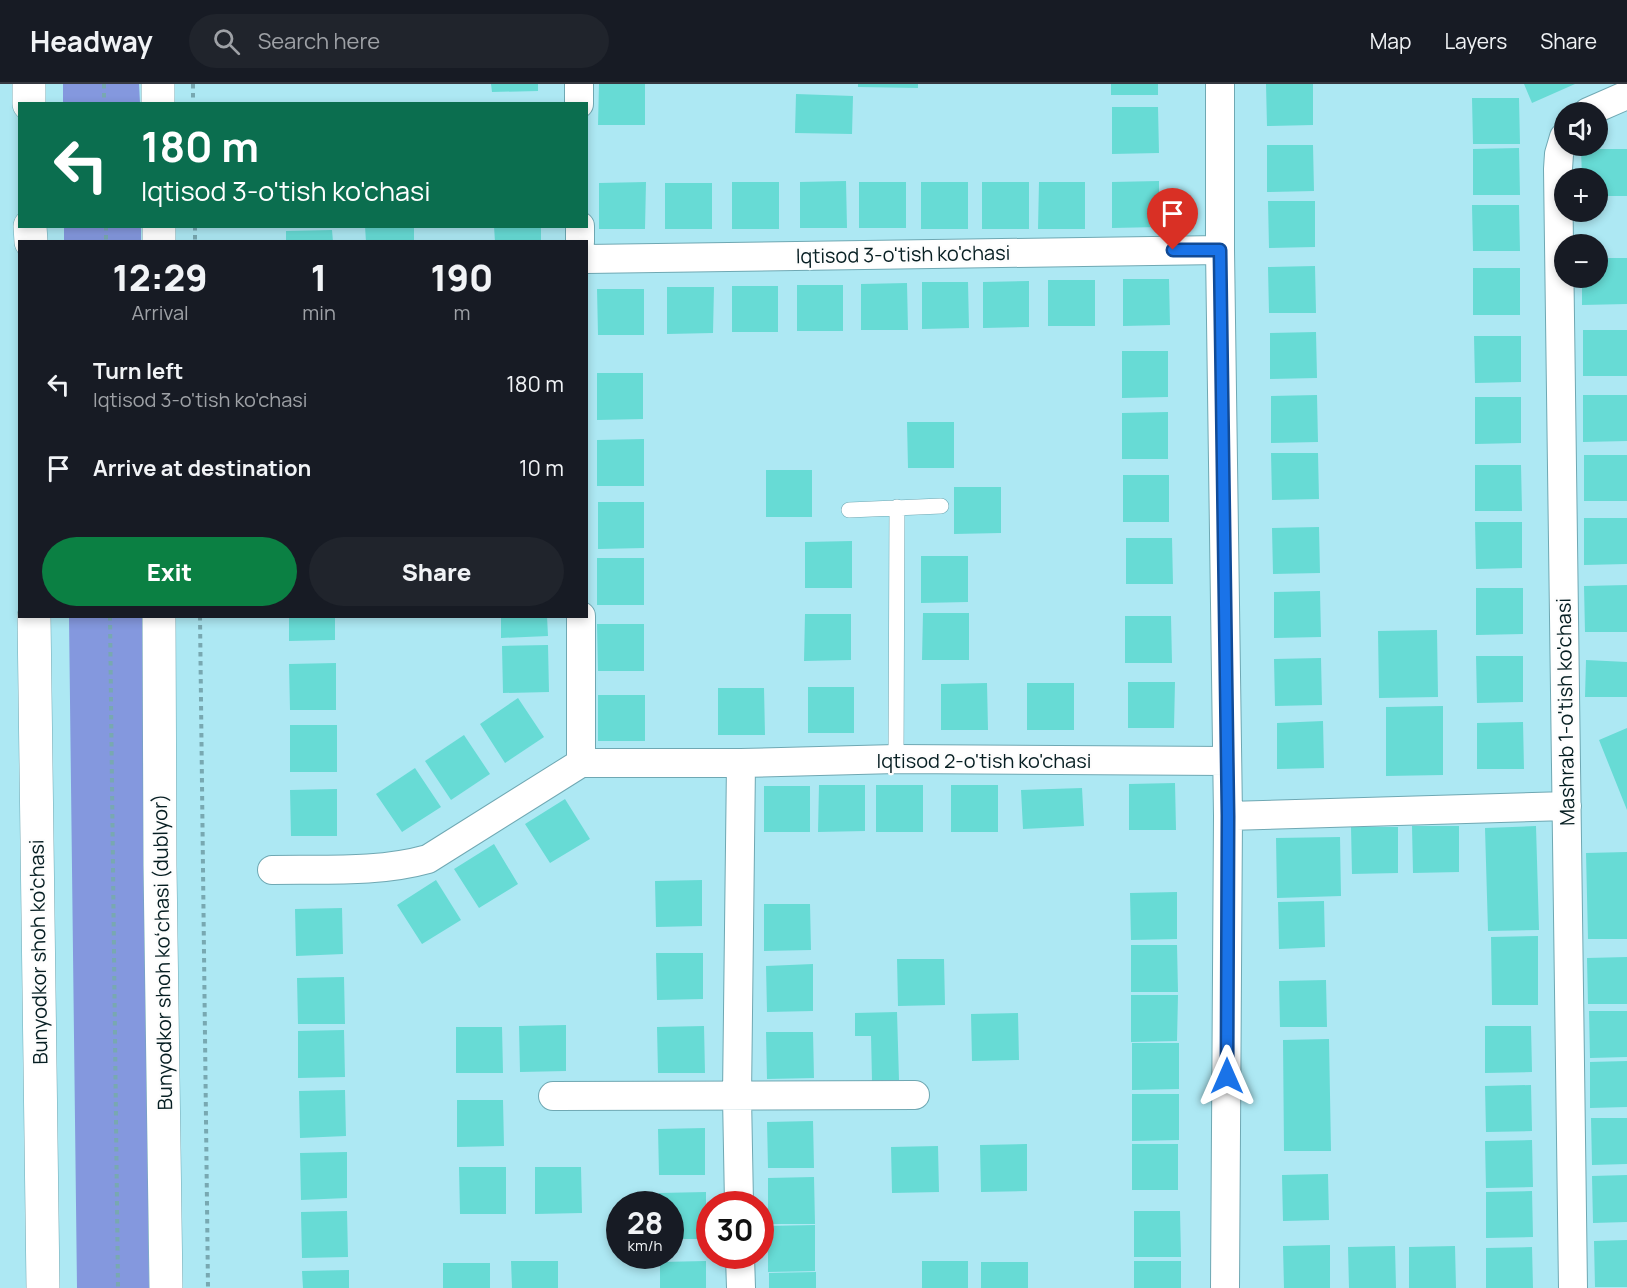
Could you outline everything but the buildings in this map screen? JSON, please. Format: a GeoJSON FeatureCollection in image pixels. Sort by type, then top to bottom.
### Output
{"type":"FeatureCollection","features":[{"type":"Feature","properties":{"kind":"main road"},"geometry":{"type":"LineString","coordinates":[[29,84],[29,102]]}},
{"type":"Feature","properties":{"kind":"main road"},"geometry":{"type":"LineString","coordinates":[[158,84],[158,102]]}},
{"type":"Feature","properties":{"kind":"main road","name":"Bunyodkor shoh ko'chasi"},"geometry":{"type":"LineString","coordinates":[[34,618],[43,1288]]}},
{"type":"Feature","properties":{"kind":"main road","name":"Bunyodkor shoh koʻchasi (dublyor)"},"geometry":{"type":"LineString","coordinates":[[159,618],[166,1288]]}},
{"type":"Feature","properties":{"kind":"street"},"geometry":{"type":"LineString","coordinates":[[579,84],[579,102]]}},
{"type":"Feature","properties":{"kind":"street"},"geometry":{"type":"LineString","coordinates":[[1220,84],[1220,250],[1228,816],[1225,1288]]}},
{"type":"Feature","properties":{"kind":"street"},"geometry":{"type":"LineString","coordinates":[[1608,103],[1627,95]]}},
{"type":"Feature","properties":{"kind":"street","name":"Mashrab 1-o'tish ko'chasi"},"geometry":{"type":"LineString","coordinates":[[1559,156],[1573,1288]]}},
{"type":"Feature","properties":{"kind":"street","name":"Iqtisod 3-o'tish ko'chasi"},"geometry":{"type":"LineString","coordinates":[[588,259],[1220,250]]}},
{"type":"Feature","properties":{"kind":"street"},"geometry":{"type":"LineString","coordinates":[[272,870],[380,868],[402,866],[428,859],[581,763],[581,618]]}},
{"type":"Feature","properties":{"kind":"street","name":"Iqtisod 2-o'tish ko'chasi"},"geometry":{"type":"LineString","coordinates":[[581,763],[741,763],[896,759],[1227,761]]}},
{"type":"Feature","properties":{"kind":"street"},"geometry":{"type":"LineString","coordinates":[[739,1191],[737,1096],[741,763]]}},
{"type":"Feature","properties":{"kind":"street"},"geometry":{"type":"LineString","coordinates":[[1228,816],[1567,806]]}},
{"type":"Feature","properties":{"kind":"street"},"geometry":{"type":"LineString","coordinates":[[553,1096],[915,1095]]}},
{"type":"Feature","properties":{"kind":"street"},"geometry":{"type":"LineString","coordinates":[[740,1269],[741,1288]]}},
{"type":"Feature","properties":{"kind":"lane"},"geometry":{"type":"LineString","coordinates":[[849,510],[941,506]]}},
{"type":"Feature","properties":{"kind":"lane"},"geometry":{"type":"LineString","coordinates":[[896,759],[897,507]]}},
{"type":"Feature","properties":{"kind":"path"},"geometry":{"type":"LineString","coordinates":[[104,84],[104,102]]}},
{"type":"Feature","properties":{"kind":"path"},"geometry":{"type":"LineString","coordinates":[[193,84],[194,102]]}},
{"type":"Feature","properties":{"kind":"path"},"geometry":{"type":"LineString","coordinates":[[110,618],[118,1288]]}},
{"type":"Feature","properties":{"kind":"path"},"geometry":{"type":"LineString","coordinates":[[200,618],[208,1288]]}},
{"type":"Feature","properties":{"kind":"shaded area"},"geometry":{"type":"Polygon","coordinates":[[[63,84],[139,84],[140,102],[63,102],[63,84]]]}},
{"type":"Feature","properties":{"kind":"shaded area"},"geometry":{"type":"Polygon","coordinates":[[[64,228],[141,228],[141,240],[64,240],[64,228]]]}},
{"type":"Feature","properties":{"kind":"shaded area"},"geometry":{"type":"Polygon","coordinates":[[[69,618],[144,618],[149,1288],[77,1288],[69,618]]]}},
{"type":"Feature","properties":{"kind":"route"},"geometry":{"type":"LineString","coordinates":[[1173,250],[1220,250],[1228,816],[1227,1076]]}}]}
